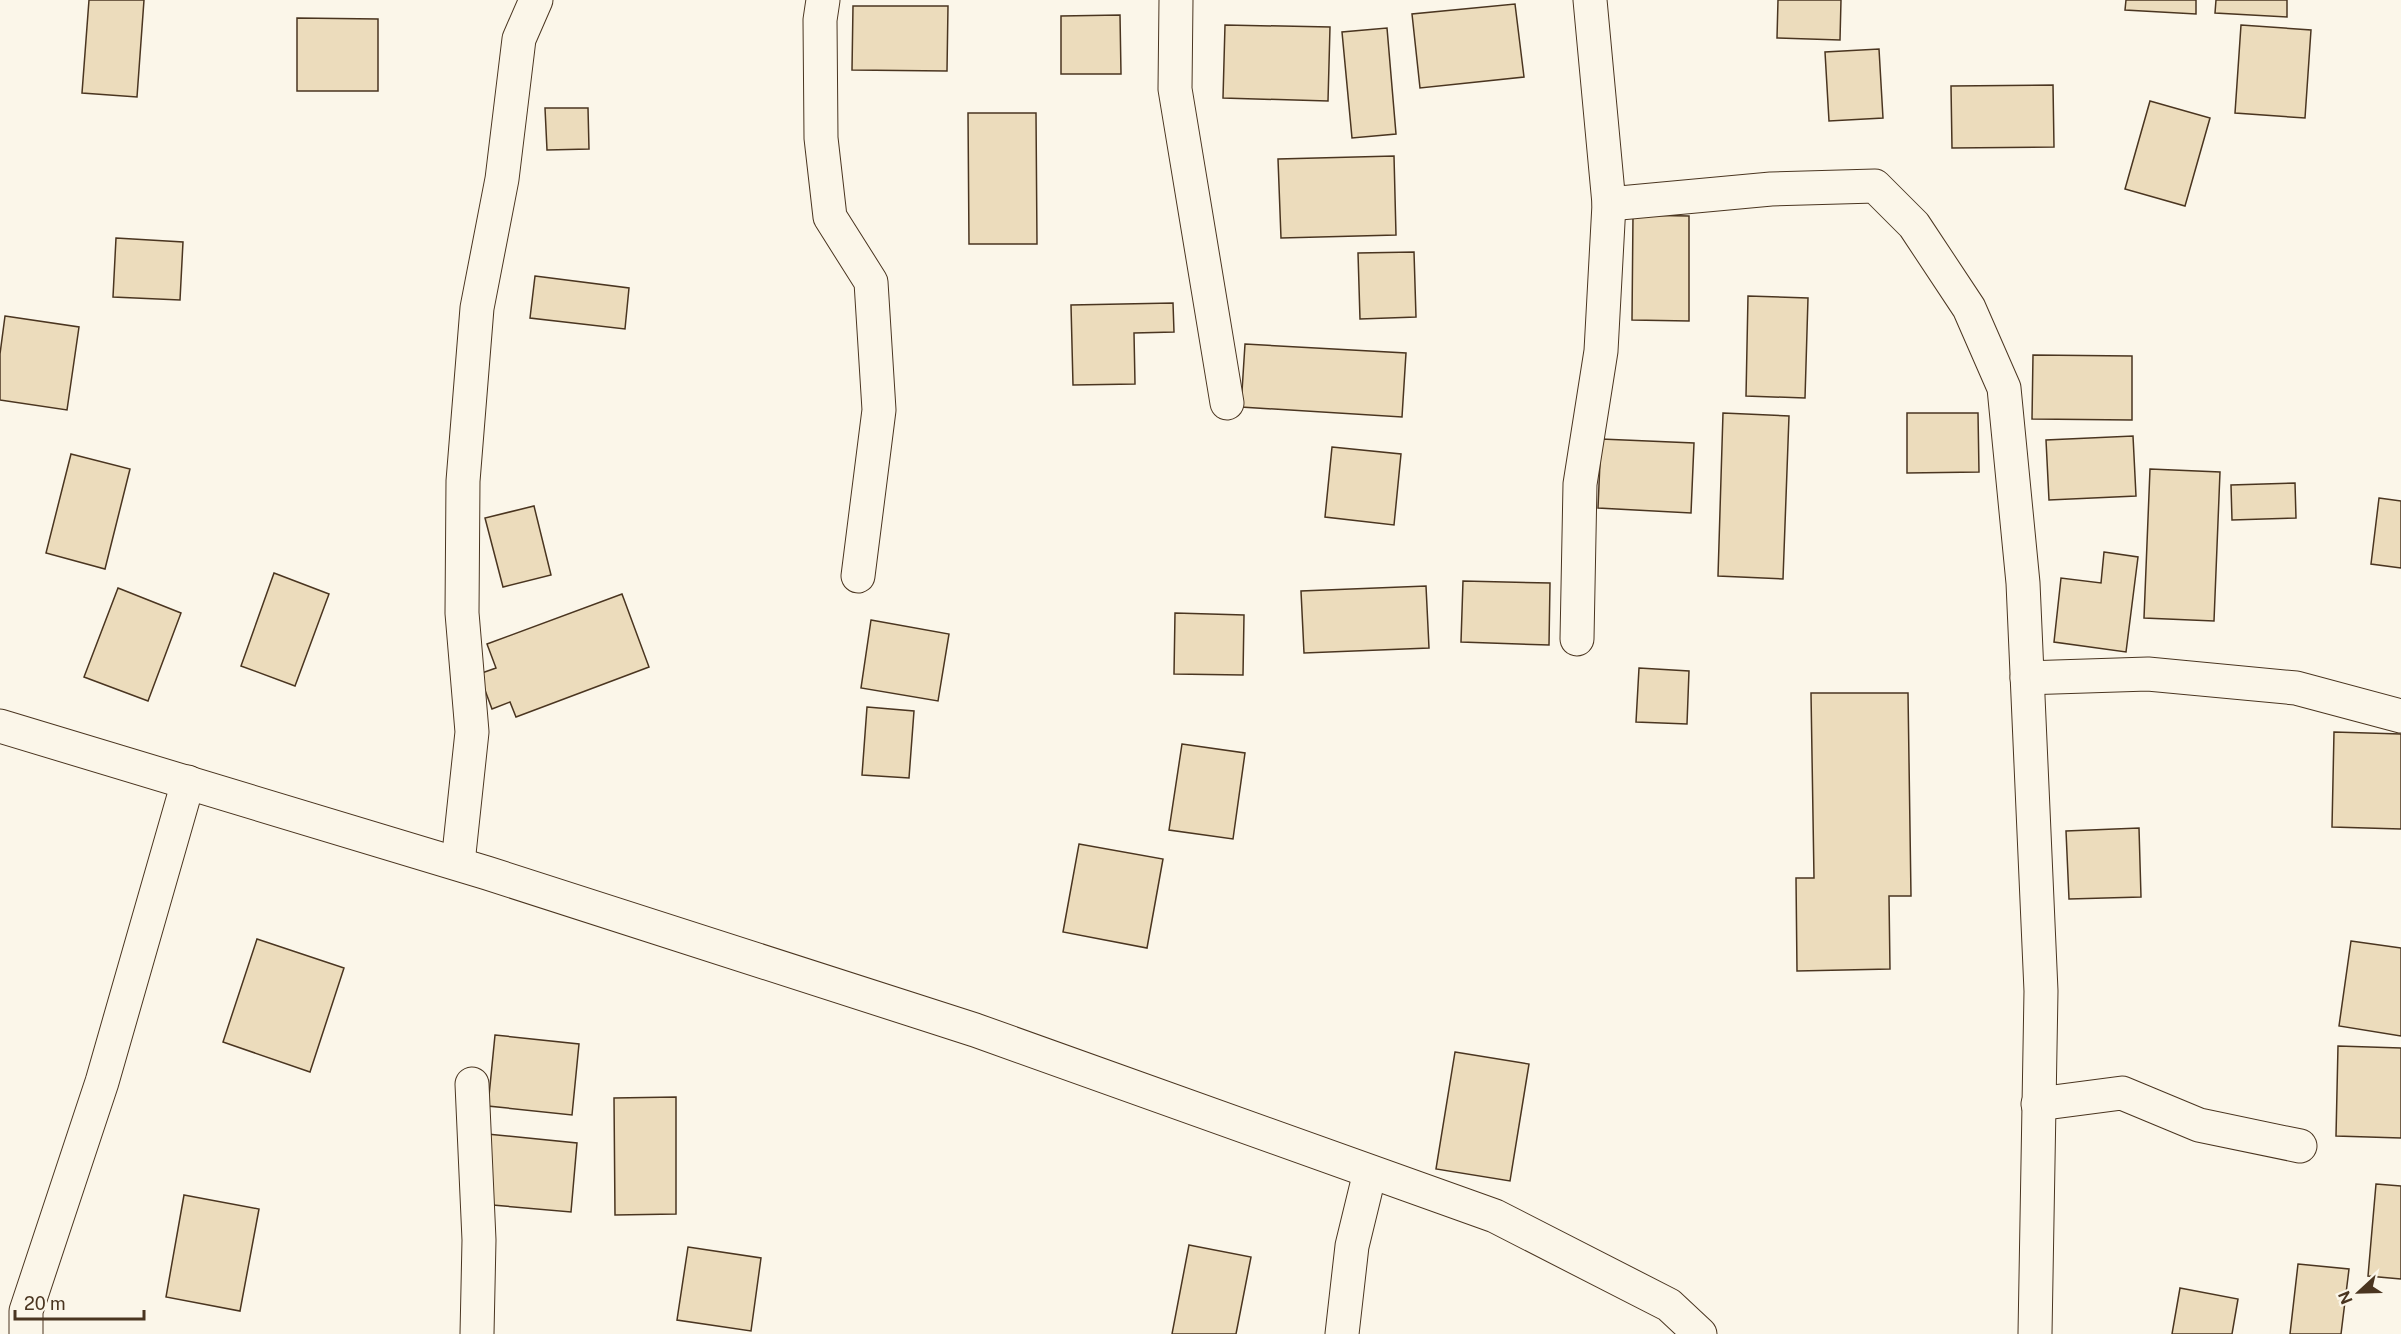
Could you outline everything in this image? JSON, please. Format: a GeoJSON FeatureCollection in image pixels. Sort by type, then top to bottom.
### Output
{"type":"FeatureCollection","features":[{"type":"Feature","properties":{"kind":"street"},"geometry":{"type":"LineString","coordinates":[[458,864],[472,732],[462,613],[463,481],[477,308],[502,179],[519,39],[536,0]]}},
{"type":"Feature","properties":{"kind":"street"},"geometry":{"type":"LineString","coordinates":[[823,0],[820,20],[821,138],[830,217],[871,282],[873,305],[879,410],[858,576]]}},
{"type":"Feature","properties":{"kind":"street"},"geometry":{"type":"LineString","coordinates":[[1176,0],[1175,88],[1227,403]]}},
{"type":"Feature","properties":{"kind":"street"},"geometry":{"type":"LineString","coordinates":[[1577,639],[1580,484],[1601,351],[1609,204],[1590,0]]}},
{"type":"Feature","properties":{"kind":"street"},"geometry":{"type":"LineString","coordinates":[[1609,204],[1771,189],[1875,186],[1914,225],[1969,308],[2004,388],[2023,583],[2041,991],[2035,1334]]}},
{"type":"Feature","properties":{"kind":"street"},"geometry":{"type":"LineString","coordinates":[[2027,678],[2148,674],[2296,688],[2401,716]]}},
{"type":"Feature","properties":{"kind":"street"},"geometry":{"type":"LineString","coordinates":[[0,726],[458,864],[975,1030],[1495,1216],[1669,1305],[1700,1334]]}},
{"type":"Feature","properties":{"kind":"street"},"geometry":{"type":"LineString","coordinates":[[26,1334],[26,1311],[102,1082],[188,783]]}},
{"type":"Feature","properties":{"kind":"street"},"geometry":{"type":"LineString","coordinates":[[472,1083],[478,1239],[477,1334]]}},
{"type":"Feature","properties":{"kind":"street"},"geometry":{"type":"LineString","coordinates":[[2038,1104],[2122,1093],[2199,1125],[2300,1146]]}},
{"type":"Feature","properties":{"kind":"street"},"geometry":{"type":"LineString","coordinates":[[1342,1334],[1352,1246],[1370,1172]]}},
{"type":"Feature","properties":{"kind":"building"},"geometry":{"type":"Polygon","coordinates":[[[89,0],[144,0],[137,97],[82,93],[89,0]]]}},
{"type":"Feature","properties":{"kind":"building"},"geometry":{"type":"Polygon","coordinates":[[[1778,0],[1841,0],[1840,40],[1777,38],[1778,0]]]}},
{"type":"Feature","properties":{"kind":"building"},"geometry":{"type":"Polygon","coordinates":[[[2126,0],[2196,0],[2196,14],[2125,10],[2126,0]]]}},
{"type":"Feature","properties":{"kind":"building"},"geometry":{"type":"Polygon","coordinates":[[[2216,0],[2287,0],[2287,17],[2215,13],[2216,0]]]}},
{"type":"Feature","properties":{"kind":"building"},"geometry":{"type":"Polygon","coordinates":[[[1515,4],[1524,77],[1420,88],[1412,14],[1515,4]]]}},
{"type":"Feature","properties":{"kind":"building"},"geometry":{"type":"Polygon","coordinates":[[[853,6],[948,6],[947,71],[852,70],[853,6]]]}},
{"type":"Feature","properties":{"kind":"building"},"geometry":{"type":"Polygon","coordinates":[[[1120,15],[1121,74],[1061,74],[1061,16],[1120,15]]]}},
{"type":"Feature","properties":{"kind":"building"},"geometry":{"type":"Polygon","coordinates":[[[297,18],[378,19],[378,91],[297,91],[297,18]]]}},
{"type":"Feature","properties":{"kind":"building"},"geometry":{"type":"Polygon","coordinates":[[[1225,25],[1330,27],[1328,101],[1223,98],[1225,25]]]}},
{"type":"Feature","properties":{"kind":"building"},"geometry":{"type":"Polygon","coordinates":[[[2241,25],[2311,30],[2305,118],[2235,113],[2241,25]]]}},
{"type":"Feature","properties":{"kind":"building"},"geometry":{"type":"Polygon","coordinates":[[[1387,28],[1396,134],[1352,138],[1342,32],[1387,28]]]}},
{"type":"Feature","properties":{"kind":"building"},"geometry":{"type":"Polygon","coordinates":[[[1879,49],[1883,118],[1829,121],[1825,52],[1879,49]]]}},
{"type":"Feature","properties":{"kind":"building"},"geometry":{"type":"Polygon","coordinates":[[[2053,85],[2054,147],[1952,148],[1951,86],[2053,85]]]}},
{"type":"Feature","properties":{"kind":"building"},"geometry":{"type":"Polygon","coordinates":[[[2150,101],[2210,118],[2185,206],[2125,189],[2150,101]]]}},
{"type":"Feature","properties":{"kind":"building"},"geometry":{"type":"Polygon","coordinates":[[[545,108],[588,108],[589,149],[547,150],[545,108]]]}},
{"type":"Feature","properties":{"kind":"building"},"geometry":{"type":"Polygon","coordinates":[[[968,113],[1036,113],[1037,244],[969,244],[968,113]]]}},
{"type":"Feature","properties":{"kind":"building"},"geometry":{"type":"Polygon","coordinates":[[[1394,156],[1396,235],[1281,238],[1278,159],[1394,156]]]}},
{"type":"Feature","properties":{"kind":"building"},"geometry":{"type":"Polygon","coordinates":[[[1633,215],[1689,216],[1689,321],[1632,320],[1633,215]]]}},
{"type":"Feature","properties":{"kind":"building"},"geometry":{"type":"Polygon","coordinates":[[[116,238],[183,242],[180,300],[113,297],[116,238]]]}},
{"type":"Feature","properties":{"kind":"building"},"geometry":{"type":"Polygon","coordinates":[[[1414,252],[1416,317],[1360,319],[1358,253],[1414,252]]]}},
{"type":"Feature","properties":{"kind":"building"},"geometry":{"type":"Polygon","coordinates":[[[535,276],[629,288],[625,329],[530,318],[535,276]]]}},
{"type":"Feature","properties":{"kind":"building"},"geometry":{"type":"Polygon","coordinates":[[[1748,296],[1808,298],[1805,398],[1746,396],[1748,296]]]}},
{"type":"Feature","properties":{"kind":"building"},"geometry":{"type":"Polygon","coordinates":[[[1173,303],[1174,332],[1134,333],[1135,384],[1073,385],[1071,305],[1173,303]]]}},
{"type":"Feature","properties":{"kind":"building"},"geometry":{"type":"Polygon","coordinates":[[[5,316],[79,327],[67,410],[0,400],[0,354],[5,316]]]}},
{"type":"Feature","properties":{"kind":"building"},"geometry":{"type":"Polygon","coordinates":[[[1245,344],[1406,353],[1402,417],[1241,407],[1245,344]]]}},
{"type":"Feature","properties":{"kind":"building"},"geometry":{"type":"Polygon","coordinates":[[[2033,355],[2132,356],[2132,420],[2032,419],[2033,355]]]}},
{"type":"Feature","properties":{"kind":"building"},"geometry":{"type":"Polygon","coordinates":[[[1723,413],[1789,416],[1783,579],[1718,576],[1723,413]]]}},
{"type":"Feature","properties":{"kind":"building"},"geometry":{"type":"Polygon","coordinates":[[[1907,413],[1978,413],[1979,472],[1907,473],[1907,413]]]}},
{"type":"Feature","properties":{"kind":"building"},"geometry":{"type":"Polygon","coordinates":[[[2133,436],[2136,496],[2049,500],[2046,440],[2133,436]]]}},
{"type":"Feature","properties":{"kind":"building"},"geometry":{"type":"Polygon","coordinates":[[[1601,439],[1694,443],[1691,513],[1598,508],[1601,439]]]}},
{"type":"Feature","properties":{"kind":"building"},"geometry":{"type":"Polygon","coordinates":[[[1332,447],[1401,454],[1394,525],[1325,517],[1332,447]]]}},
{"type":"Feature","properties":{"kind":"building"},"geometry":{"type":"Polygon","coordinates":[[[71,454],[130,469],[105,569],[46,553],[71,454]]]}},
{"type":"Feature","properties":{"kind":"building"},"geometry":{"type":"Polygon","coordinates":[[[2150,469],[2220,472],[2214,621],[2144,618],[2150,469]]]}},
{"type":"Feature","properties":{"kind":"building"},"geometry":{"type":"Polygon","coordinates":[[[2295,483],[2296,518],[2232,520],[2231,485],[2295,483]]]}},
{"type":"Feature","properties":{"kind":"building"},"geometry":{"type":"Polygon","coordinates":[[[2379,498],[2401,501],[2401,568],[2371,564],[2379,498]]]}},
{"type":"Feature","properties":{"kind":"building"},"geometry":{"type":"Polygon","coordinates":[[[534,506],[551,575],[503,587],[485,518],[534,506]]]}},
{"type":"Feature","properties":{"kind":"building"},"geometry":{"type":"Polygon","coordinates":[[[2104,552],[2138,557],[2126,652],[2054,642],[2061,578],[2101,583],[2104,552]]]}},
{"type":"Feature","properties":{"kind":"building"},"geometry":{"type":"Polygon","coordinates":[[[274,573],[329,594],[295,686],[241,666],[274,573]]]}},
{"type":"Feature","properties":{"kind":"building"},"geometry":{"type":"Polygon","coordinates":[[[1463,581],[1550,583],[1549,645],[1461,642],[1463,581]]]}},
{"type":"Feature","properties":{"kind":"building"},"geometry":{"type":"Polygon","coordinates":[[[1426,586],[1429,648],[1304,653],[1301,591],[1426,586]]]}},
{"type":"Feature","properties":{"kind":"building"},"geometry":{"type":"Polygon","coordinates":[[[118,588],[181,613],[148,701],[84,677],[118,588]]]}},
{"type":"Feature","properties":{"kind":"building"},"geometry":{"type":"Polygon","coordinates":[[[622,594],[649,667],[516,717],[510,702],[492,709],[479,674],[496,668],[487,644],[622,594]]]}},
{"type":"Feature","properties":{"kind":"building"},"geometry":{"type":"Polygon","coordinates":[[[1175,613],[1244,615],[1243,675],[1174,674],[1175,613]]]}},
{"type":"Feature","properties":{"kind":"building"},"geometry":{"type":"Polygon","coordinates":[[[871,620],[949,634],[938,701],[861,688],[871,620]]]}},
{"type":"Feature","properties":{"kind":"building"},"geometry":{"type":"Polygon","coordinates":[[[1639,668],[1689,671],[1687,724],[1636,722],[1639,668]]]}},
{"type":"Feature","properties":{"kind":"building"},"geometry":{"type":"Polygon","coordinates":[[[1811,693],[1908,693],[1911,896],[1889,896],[1890,969],[1797,971],[1796,878],[1814,878],[1811,693]]]}},
{"type":"Feature","properties":{"kind":"building"},"geometry":{"type":"Polygon","coordinates":[[[867,707],[914,711],[909,778],[862,775],[867,707]]]}},
{"type":"Feature","properties":{"kind":"building"},"geometry":{"type":"Polygon","coordinates":[[[2334,732],[2401,734],[2401,829],[2332,827],[2334,732]]]}},
{"type":"Feature","properties":{"kind":"building"},"geometry":{"type":"Polygon","coordinates":[[[1182,744],[1245,753],[1233,839],[1169,830],[1182,744]]]}},
{"type":"Feature","properties":{"kind":"building"},"geometry":{"type":"Polygon","coordinates":[[[2139,828],[2141,897],[2069,899],[2066,831],[2139,828]]]}},
{"type":"Feature","properties":{"kind":"building"},"geometry":{"type":"Polygon","coordinates":[[[1079,844],[1163,859],[1147,948],[1063,932],[1079,844]]]}},
{"type":"Feature","properties":{"kind":"building"},"geometry":{"type":"Polygon","coordinates":[[[257,939],[344,968],[310,1072],[223,1042],[257,939]]]}},
{"type":"Feature","properties":{"kind":"building"},"geometry":{"type":"Polygon","coordinates":[[[2351,941],[2401,948],[2401,1036],[2339,1026],[2351,941]]]}},
{"type":"Feature","properties":{"kind":"building"},"geometry":{"type":"Polygon","coordinates":[[[495,1035],[579,1044],[572,1115],[488,1106],[495,1035]]]}},
{"type":"Feature","properties":{"kind":"building"},"geometry":{"type":"Polygon","coordinates":[[[2338,1046],[2401,1048],[2401,1138],[2336,1136],[2338,1046]]]}},
{"type":"Feature","properties":{"kind":"building"},"geometry":{"type":"Polygon","coordinates":[[[1455,1052],[1529,1064],[1510,1181],[1436,1169],[1455,1052]]]}},
{"type":"Feature","properties":{"kind":"building"},"geometry":{"type":"Polygon","coordinates":[[[676,1097],[676,1214],[615,1215],[614,1098],[676,1097]]]}},
{"type":"Feature","properties":{"kind":"building"},"geometry":{"type":"Polygon","coordinates":[[[487,1134],[577,1143],[571,1212],[481,1204],[487,1134]]]}},
{"type":"Feature","properties":{"kind":"building"},"geometry":{"type":"Polygon","coordinates":[[[2376,1184],[2401,1186],[2401,1279],[2368,1276],[2376,1184]]]}},
{"type":"Feature","properties":{"kind":"building"},"geometry":{"type":"Polygon","coordinates":[[[184,1195],[259,1209],[240,1311],[166,1297],[184,1195]]]}},
{"type":"Feature","properties":{"kind":"building"},"geometry":{"type":"Polygon","coordinates":[[[1189,1245],[1251,1257],[1236,1334],[1172,1334],[1189,1245]]]}},
{"type":"Feature","properties":{"kind":"building"},"geometry":{"type":"Polygon","coordinates":[[[688,1247],[761,1258],[751,1331],[677,1320],[688,1247]]]}},
{"type":"Feature","properties":{"kind":"building"},"geometry":{"type":"Polygon","coordinates":[[[2298,1264],[2349,1269],[2341,1334],[2290,1334],[2298,1264]]]}},
{"type":"Feature","properties":{"kind":"building"},"geometry":{"type":"Polygon","coordinates":[[[2180,1288],[2238,1299],[2232,1334],[2172,1334],[2180,1288]]]}}]}
